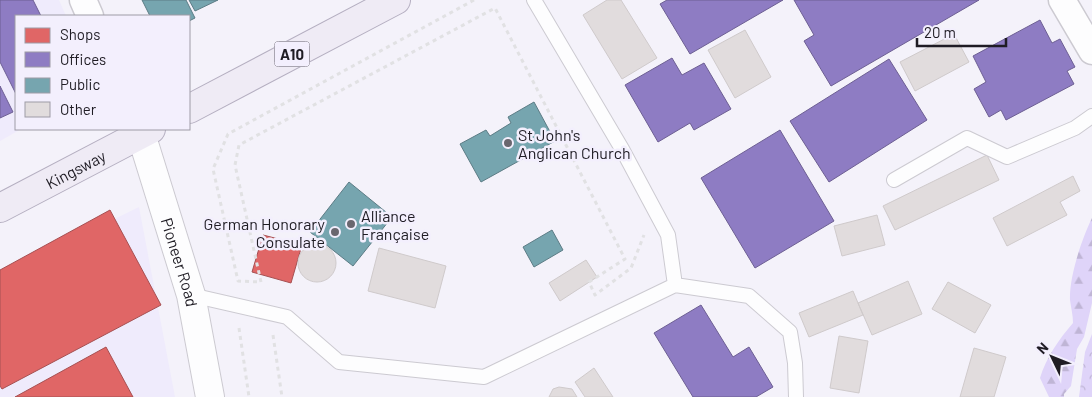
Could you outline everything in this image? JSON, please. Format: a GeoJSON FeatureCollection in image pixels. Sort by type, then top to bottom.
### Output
{"type":"FeatureCollection","features":[{"type":"Feature","properties":{"kind":"main road","name":"A10"},"geometry":{"type":"LineString","coordinates":[[190,108],[396,0]]}},
{"type":"Feature","properties":{"kind":"main road","name":"Kingsway"},"geometry":{"type":"LineString","coordinates":[[0,208],[144,130]]}},
{"type":"Feature","properties":{"kind":"main road","name":"Pioneer Road"},"geometry":{"type":"LineString","coordinates":[[144,130],[191,295],[210,397]]}},
{"type":"Feature","properties":{"kind":"street"},"geometry":{"type":"LineString","coordinates":[[83,0],[90,15]]}},
{"type":"Feature","properties":{"kind":"street"},"geometry":{"type":"LineString","coordinates":[[1062,0],[1092,51]]}},
{"type":"Feature","properties":{"kind":"lane"},"geometry":{"type":"LineString","coordinates":[[534,0],[622,150],[668,235],[675,285]]}},
{"type":"Feature","properties":{"kind":"lane"},"geometry":{"type":"LineString","coordinates":[[894,180],[967,138],[1007,158],[1075,128],[1092,116]]}},
{"type":"Feature","properties":{"kind":"lane"},"geometry":{"type":"LineString","coordinates":[[191,295],[287,317],[339,362],[484,377],[675,285],[749,296],[790,332],[795,363],[796,397]]}},
{"type":"Feature","properties":{"kind":"path"},"geometry":{"type":"LineString","coordinates":[[474,0],[228,134],[213,169],[238,281],[261,282],[234,165],[239,146],[495,8],[625,259],[589,282],[595,295],[631,268],[644,234]]}},
{"type":"Feature","properties":{"kind":"path"},"geometry":{"type":"LineString","coordinates":[[238,318],[249,397]]}},
{"type":"Feature","properties":{"kind":"path"},"geometry":{"type":"LineString","coordinates":[[272,332],[282,397]]}},
{"type":"Feature","properties":{"kind":"shaded area"},"geometry":{"type":"Polygon","coordinates":[[[0,0],[59,0],[66,15],[15,15],[15,130],[19,130],[0,141],[0,0]]]}},
{"type":"Feature","properties":{"kind":"shaded area"},"geometry":{"type":"Polygon","coordinates":[[[139,207],[175,397],[0,397],[0,275],[139,207]]]}},
{"type":"Feature","properties":{"kind":"green space"},"geometry":{"type":"Polygon","coordinates":[[[1092,218],[1092,303],[1084,337],[1077,349],[1071,386],[1064,394],[1064,397],[1049,397],[1040,378],[1054,349],[1073,323],[1070,291],[1080,247],[1092,218]]]}},
{"type":"Feature","properties":{"kind":"green space"},"geometry":{"type":"Polygon","coordinates":[[[1092,334],[1092,397],[1079,397],[1085,352],[1092,334]]]}},
{"type":"Feature","properties":{"kind":"building: Shops"},"geometry":{"type":"Polygon","coordinates":[[[110,210],[161,305],[2,389],[0,386],[0,270],[110,210]]]}},
{"type":"Feature","properties":{"kind":"building: Shops"},"geometry":{"type":"Polygon","coordinates":[[[263,235],[302,245],[291,283],[252,272],[263,235]]]}},
{"type":"Feature","properties":{"kind":"building: Shops"},"geometry":{"type":"Polygon","coordinates":[[[106,347],[133,397],[15,397],[106,347]]]}},
{"type":"Feature","properties":{"kind":"building: Offices"},"geometry":{"type":"Polygon","coordinates":[[[0,0],[33,0],[40,15],[15,15],[15,92],[0,62],[0,0]]]}},
{"type":"Feature","properties":{"kind":"building: Offices"},"geometry":{"type":"Polygon","coordinates":[[[667,0],[783,0],[690,54],[660,4],[667,0]]]}},
{"type":"Feature","properties":{"kind":"building: Offices"},"geometry":{"type":"Polygon","coordinates":[[[794,0],[979,0],[831,86],[804,41],[814,35],[794,0]]]}},
{"type":"Feature","properties":{"kind":"building: Offices"},"geometry":{"type":"Polygon","coordinates":[[[1040,20],[1052,43],[1060,39],[1075,67],[1067,71],[1074,84],[1006,120],[1001,110],[989,117],[974,89],[986,82],[973,56],[1040,20]]]}},
{"type":"Feature","properties":{"kind":"building: Offices"},"geometry":{"type":"Polygon","coordinates":[[[672,58],[682,75],[704,63],[731,109],[694,130],[690,123],[658,142],[625,85],[672,58]]]}},
{"type":"Feature","properties":{"kind":"building: Offices"},"geometry":{"type":"Polygon","coordinates":[[[889,59],[927,120],[829,182],[790,121],[889,59]]]}},
{"type":"Feature","properties":{"kind":"building: Offices"},"geometry":{"type":"Polygon","coordinates":[[[0,86],[13,112],[0,118],[0,86]]]}},
{"type":"Feature","properties":{"kind":"building: Offices"},"geometry":{"type":"Polygon","coordinates":[[[780,130],[834,221],[755,268],[701,178],[780,130]]]}},
{"type":"Feature","properties":{"kind":"building: Offices"},"geometry":{"type":"Polygon","coordinates":[[[701,305],[733,357],[749,347],[773,387],[756,397],[693,397],[654,333],[701,305]]]}},
{"type":"Feature","properties":{"kind":"building: Public"},"geometry":{"type":"Polygon","coordinates":[[[142,0],[186,0],[195,18],[190,20],[190,15],[150,15],[142,0]]]}},
{"type":"Feature","properties":{"kind":"building: Public"},"geometry":{"type":"Polygon","coordinates":[[[189,0],[218,0],[195,11],[189,0]]]}},
{"type":"Feature","properties":{"kind":"building: Public","name":"St John's Anglican Church"},"geometry":{"type":"Polygon","coordinates":[[[534,102],[555,141],[481,182],[460,144],[486,130],[490,136],[511,123],[508,117],[534,102]]]}},
{"type":"Feature","properties":{"kind":"building: Public","name":"Alliance Française"},"geometry":{"type":"Polygon","coordinates":[[[349,182],[392,217],[353,266],[310,232],[349,182]]]}},
{"type":"Feature","properties":{"kind":"building: Public"},"geometry":{"type":"Polygon","coordinates":[[[552,230],[563,250],[534,267],[523,247],[552,230]]]}},
{"type":"Feature","properties":{"kind":"building: Other"},"geometry":{"type":"Polygon","coordinates":[[[607,0],[621,0],[657,58],[622,79],[583,15],[607,0]]]}},
{"type":"Feature","properties":{"kind":"building: Other"},"geometry":{"type":"Polygon","coordinates":[[[745,30],[771,77],[735,98],[708,50],[745,30]]]}},
{"type":"Feature","properties":{"kind":"building: Other"},"geometry":{"type":"Polygon","coordinates":[[[954,34],[969,62],[915,91],[900,62],[954,34]]]}},
{"type":"Feature","properties":{"kind":"building: Other"},"geometry":{"type":"Polygon","coordinates":[[[987,155],[999,180],[895,230],[883,206],[987,155]]]}},
{"type":"Feature","properties":{"kind":"building: Other"},"geometry":{"type":"Polygon","coordinates":[[[1073,176],[1080,191],[1060,202],[1067,215],[1007,246],[993,218],[1073,176]]]}},
{"type":"Feature","properties":{"kind":"building: Other"},"geometry":{"type":"Polygon","coordinates":[[[877,215],[885,245],[842,256],[834,226],[877,215]]]}},
{"type":"Feature","properties":{"kind":"building: Other"},"geometry":{"type":"Polygon","coordinates":[[[317,244],[330,250],[336,263],[330,276],[317,282],[304,276],[298,263],[304,250],[317,244]]]}},
{"type":"Feature","properties":{"kind":"building: Other"},"geometry":{"type":"Polygon","coordinates":[[[379,248],[446,266],[435,308],[368,291],[379,248]]]}},
{"type":"Feature","properties":{"kind":"building: Other"},"geometry":{"type":"Polygon","coordinates":[[[586,260],[597,277],[560,301],[549,283],[586,260]]]}},
{"type":"Feature","properties":{"kind":"building: Other"},"geometry":{"type":"Polygon","coordinates":[[[908,281],[922,314],[872,335],[858,303],[908,281]]]}},
{"type":"Feature","properties":{"kind":"building: Other"},"geometry":{"type":"Polygon","coordinates":[[[948,282],[991,305],[975,333],[932,309],[948,282]]]}},
{"type":"Feature","properties":{"kind":"building: Other"},"geometry":{"type":"Polygon","coordinates":[[[853,291],[863,315],[809,337],[799,313],[853,291]]]}},
{"type":"Feature","properties":{"kind":"building: Other"},"geometry":{"type":"Polygon","coordinates":[[[839,336],[868,341],[859,393],[830,388],[839,336]]]}},
{"type":"Feature","properties":{"kind":"building: Other"},"geometry":{"type":"Polygon","coordinates":[[[974,348],[1006,357],[994,397],[960,397],[974,348]]]}},
{"type":"Feature","properties":{"kind":"building: Other"},"geometry":{"type":"Polygon","coordinates":[[[594,368],[613,397],[585,397],[575,382],[594,368]]]}},
{"type":"Feature","properties":{"kind":"building: Other"},"geometry":{"type":"Polygon","coordinates":[[[559,387],[572,389],[577,397],[549,397],[553,389],[559,387]]]}},
{"type":"Feature","properties":{"kind":"place","name":"St John's Anglican Church"},"geometry":{"type":"Point","coordinates":[508,143]}},
{"type":"Feature","properties":{"kind":"place","name":"Alliance Française"},"geometry":{"type":"Point","coordinates":[351,224]}},
{"type":"Feature","properties":{"kind":"place","name":"German Honorary Consulate"},"geometry":{"type":"Point","coordinates":[335,232]}}]}
